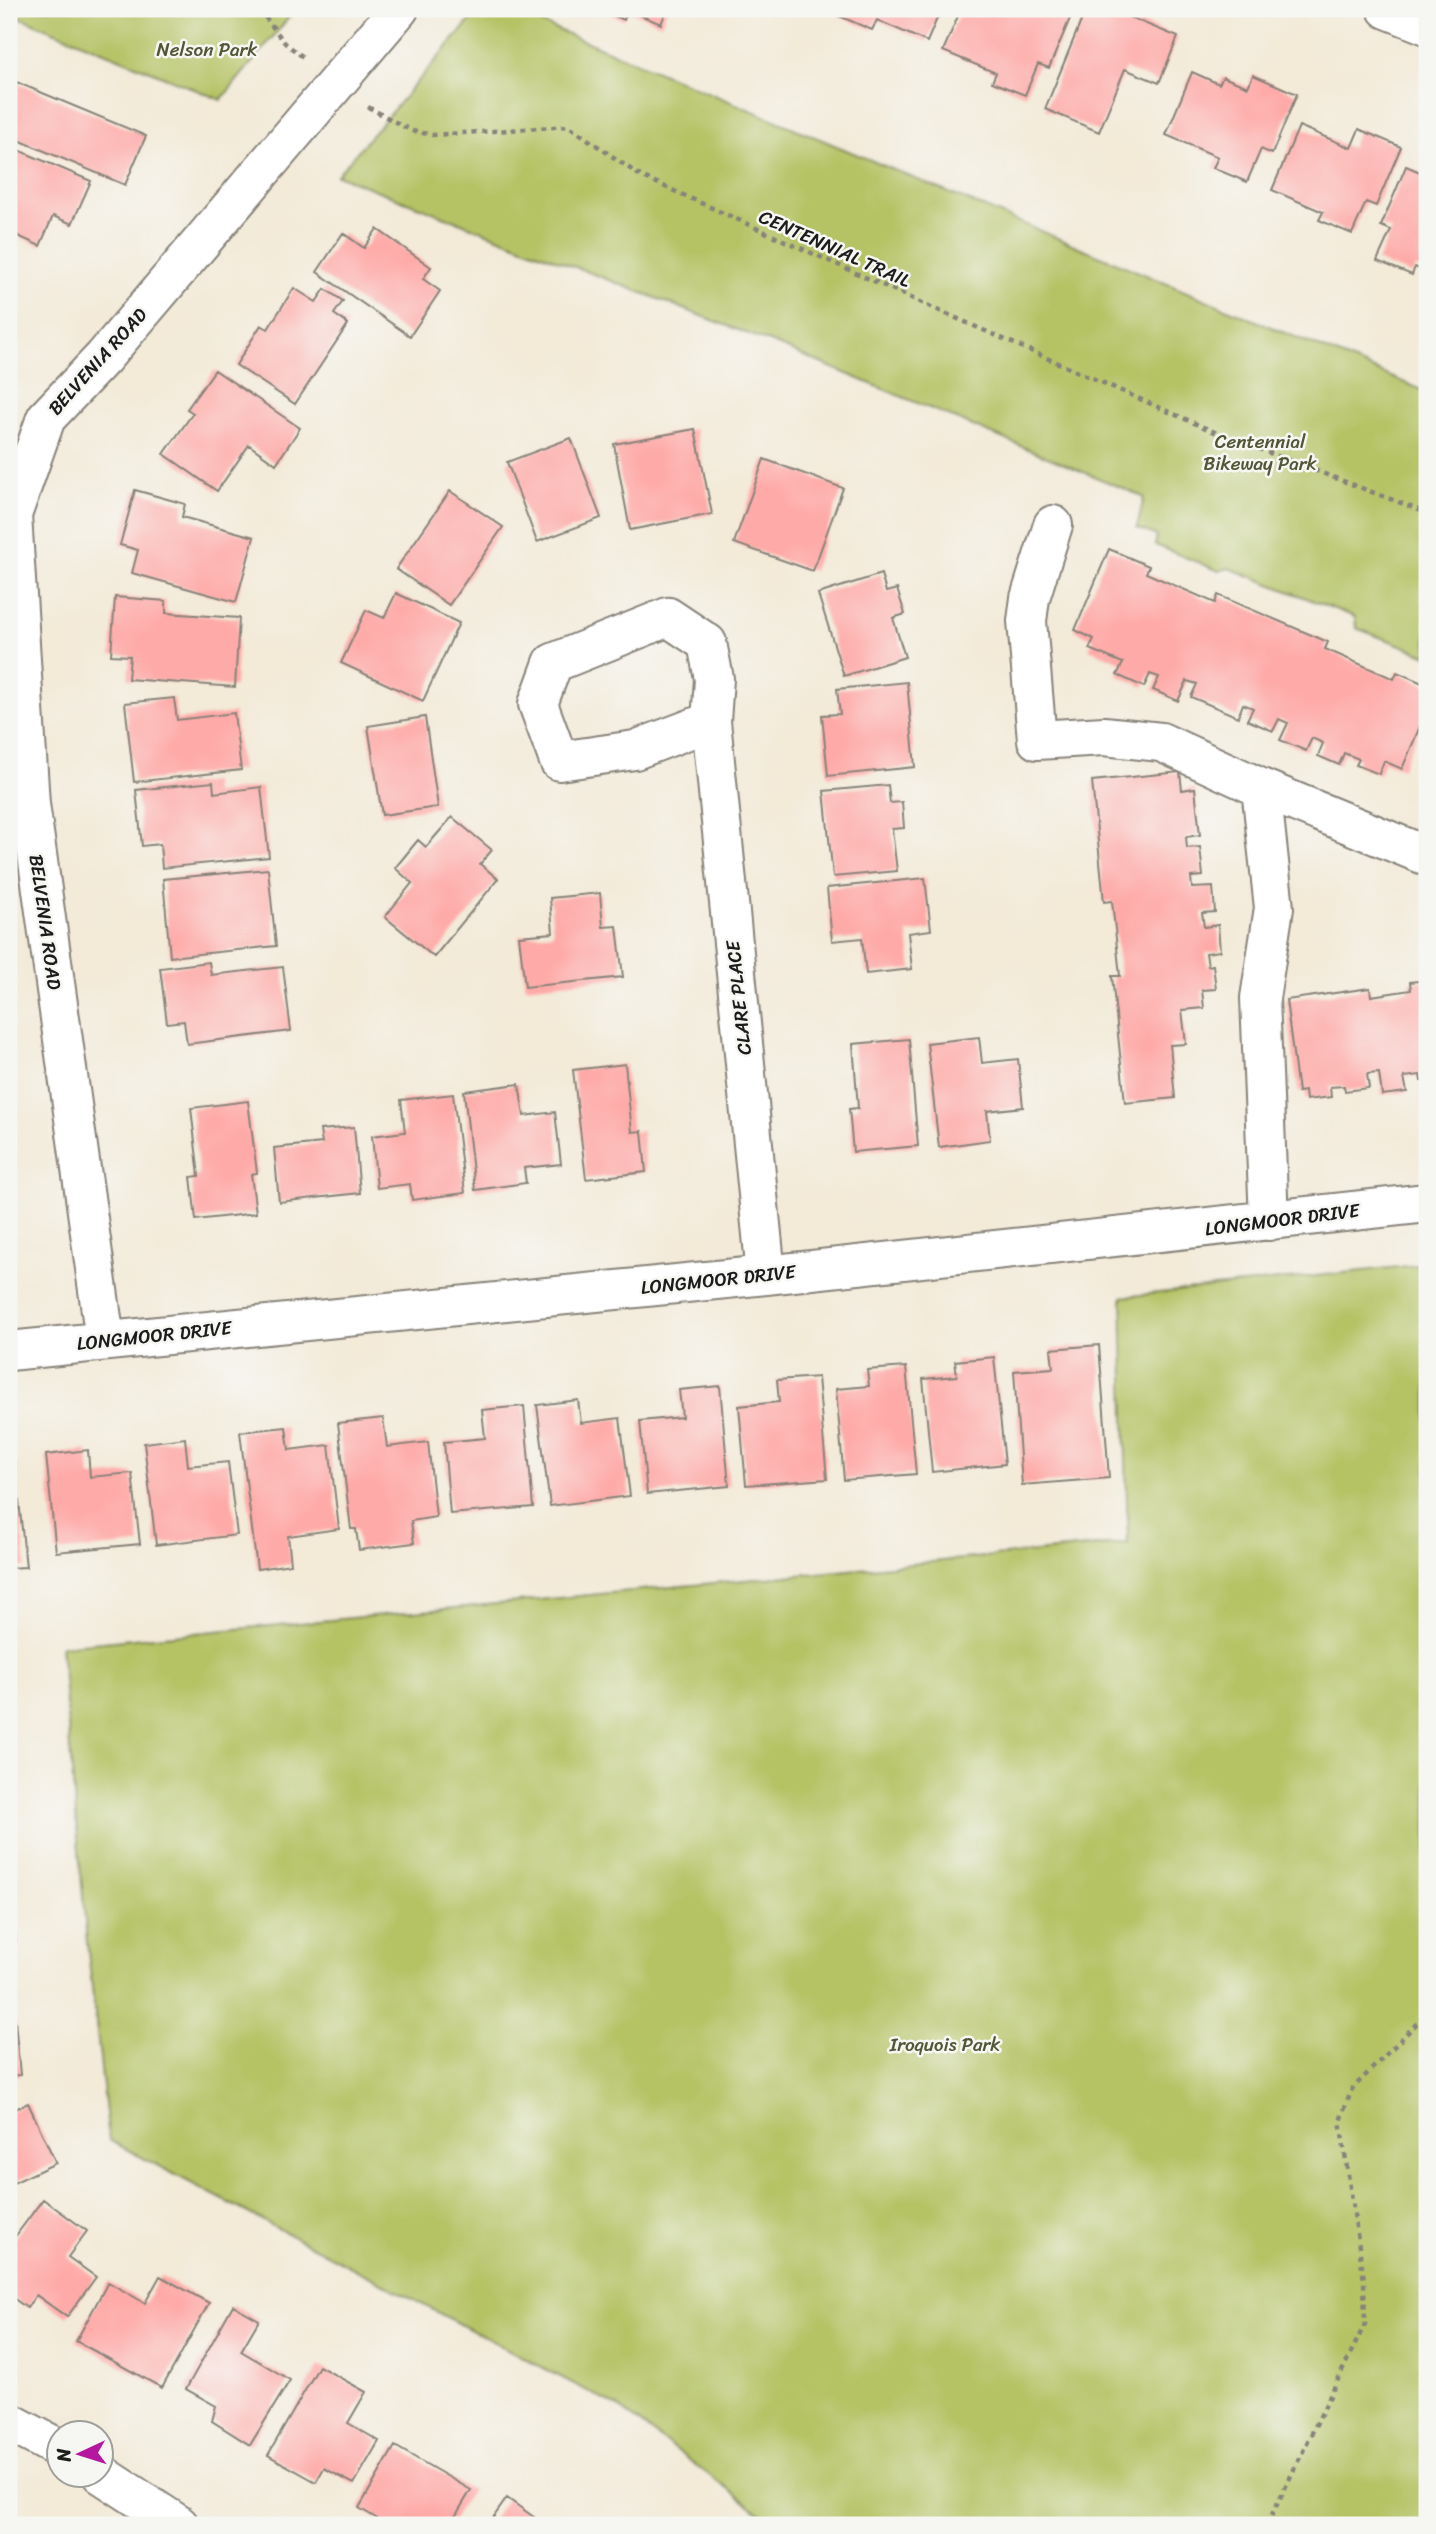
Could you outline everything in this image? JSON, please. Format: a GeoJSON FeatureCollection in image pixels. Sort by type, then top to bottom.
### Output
{"type":"FeatureCollection","features":[{"type":"Feature","properties":{"kind":"street","name":"BELVENIA ROAD"},"geometry":{"type":"LineString","coordinates":[[105,1340],[19,804],[12,515],[46,418],[103,358],[399,9]]}},
{"type":"Feature","properties":{"kind":"street"},"geometry":{"type":"LineString","coordinates":[[1387,9],[1427,25]]}},
{"type":"Feature","properties":{"kind":"street"},"geometry":{"type":"LineString","coordinates":[[1053,525],[1030,598],[1027,621],[1038,740],[1104,736],[1161,742],[1262,788],[1427,856]]}},
{"type":"Feature","properties":{"kind":"street","name":"CLARE PLACE"},"geometry":{"type":"LineString","coordinates":[[711,721],[635,750],[559,761],[538,704],[553,663],[668,617],[707,643],[715,679],[711,721],[766,1275]]}},
{"type":"Feature","properties":{"kind":"street"},"geometry":{"type":"LineString","coordinates":[[1262,788],[1274,908],[1260,998],[1269,1221]]}},
{"type":"Feature","properties":{"kind":"street","name":"LONGMOOR DRIVE"},"geometry":{"type":"LineString","coordinates":[[9,1351],[766,1275],[1427,1203]]}},
{"type":"Feature","properties":{"kind":"street"},"geometry":{"type":"LineString","coordinates":[[9,2422],[46,2442]]}},
{"type":"Feature","properties":{"kind":"street"},"geometry":{"type":"LineString","coordinates":[[116,2484],[179,2525]]}},
{"type":"Feature","properties":{"kind":"path","name":"CENTENNIAL TRAIL"},"geometry":{"type":"LineString","coordinates":[[259,9],[285,43],[370,108],[412,131],[433,135],[569,126],[639,175],[940,311],[1217,433],[1427,513]]}},
{"type":"Feature","properties":{"kind":"path"},"geometry":{"type":"LineString","coordinates":[[1267,2525],[1364,2324],[1364,2280],[1340,2121],[1352,2090],[1427,2013]]}},
{"type":"Feature","properties":{"kind":"green space","name":"Nelson Park"},"geometry":{"type":"Polygon","coordinates":[[[9,9],[296,9],[221,100],[9,13],[9,9]]]}},
{"type":"Feature","properties":{"kind":"green space","name":"Centennial Bikeway Park"},"geometry":{"type":"Polygon","coordinates":[[[480,9],[508,9],[1427,392],[1427,655],[1356,628],[1355,617],[1229,568],[1219,571],[1155,545],[1157,536],[1137,528],[1144,497],[777,345],[337,175],[480,9]]]}},
{"type":"Feature","properties":{"kind":"green space","name":"Iroquois Park"},"geometry":{"type":"Polygon","coordinates":[[[1417,1265],[1427,1272],[1427,2525],[776,2525],[618,2407],[109,2140],[87,1943],[61,1646],[1128,1543],[1122,1297],[1417,1265]]]}},
{"type":"Feature","properties":{"kind":"building"},"geometry":{"type":"Polygon","coordinates":[[[598,9],[667,9],[661,24],[628,10],[624,20],[598,9]]]}},
{"type":"Feature","properties":{"kind":"building"},"geometry":{"type":"Polygon","coordinates":[[[842,9],[941,9],[927,42],[877,20],[872,30],[839,16],[842,9]]]}},
{"type":"Feature","properties":{"kind":"building"},"geometry":{"type":"Polygon","coordinates":[[[961,9],[1074,9],[1049,68],[1038,64],[1025,95],[992,82],[996,73],[943,51],[961,9]]]}},
{"type":"Feature","properties":{"kind":"building"},"geometry":{"type":"Polygon","coordinates":[[[1086,9],[1110,9],[1178,37],[1159,83],[1125,69],[1099,132],[1045,109],[1086,9]]]}},
{"type":"Feature","properties":{"kind":"building"},"geometry":{"type":"Polygon","coordinates":[[[1192,72],[1219,84],[1223,77],[1248,87],[1253,75],[1297,94],[1272,154],[1261,149],[1247,182],[1213,168],[1218,157],[1166,135],[1192,72]]]}},
{"type":"Feature","properties":{"kind":"building"},"geometry":{"type":"Polygon","coordinates":[[[9,79],[146,136],[125,185],[9,136],[9,79]]]}},
{"type":"Feature","properties":{"kind":"building"},"geometry":{"type":"Polygon","coordinates":[[[1299,126],[1351,148],[1359,129],[1401,147],[1376,206],[1366,202],[1352,234],[1319,220],[1323,212],[1272,190],[1299,126]]]}},
{"type":"Feature","properties":{"kind":"building"},"geometry":{"type":"Polygon","coordinates":[[[9,146],[91,181],[72,224],[53,216],[40,246],[9,232],[9,146]]]}},
{"type":"Feature","properties":{"kind":"building"},"geometry":{"type":"Polygon","coordinates":[[[1406,166],[1427,175],[1427,272],[1415,267],[1412,275],[1377,261],[1391,230],[1381,226],[1406,166]]]}},
{"type":"Feature","properties":{"kind":"building"},"geometry":{"type":"Polygon","coordinates":[[[377,229],[431,267],[423,279],[440,291],[410,336],[317,272],[343,233],[364,248],[377,229]]]}},
{"type":"Feature","properties":{"kind":"building"},"geometry":{"type":"Polygon","coordinates":[[[294,288],[316,302],[325,289],[343,301],[334,314],[348,324],[295,404],[236,365],[261,325],[268,329],[294,288]]]}},
{"type":"Feature","properties":{"kind":"building"},"geometry":{"type":"Polygon","coordinates":[[[215,370],[300,428],[276,464],[249,445],[217,491],[164,454],[193,413],[187,409],[215,370]]]}},
{"type":"Feature","properties":{"kind":"building"},"geometry":{"type":"Polygon","coordinates":[[[695,429],[712,514],[630,530],[614,444],[695,429]]]}},
{"type":"Feature","properties":{"kind":"building"},"geometry":{"type":"Polygon","coordinates":[[[571,438],[601,518],[537,542],[507,462],[571,438]]]}},
{"type":"Feature","properties":{"kind":"building"},"geometry":{"type":"Polygon","coordinates":[[[764,459],[843,488],[813,571],[734,543],[764,459]]]}},
{"type":"Feature","properties":{"kind":"building"},"geometry":{"type":"Polygon","coordinates":[[[135,490],[185,504],[182,517],[254,537],[236,602],[132,573],[138,550],[120,545],[135,490]]]}},
{"type":"Feature","properties":{"kind":"building"},"geometry":{"type":"Polygon","coordinates":[[[450,491],[503,527],[449,605],[396,569],[450,491]]]}},
{"type":"Feature","properties":{"kind":"building"},"geometry":{"type":"Polygon","coordinates":[[[1109,549],[1149,566],[1146,573],[1215,603],[1218,595],[1328,642],[1325,649],[1394,679],[1397,672],[1427,685],[1427,710],[1402,769],[1384,761],[1379,774],[1356,765],[1359,759],[1344,753],[1339,765],[1318,756],[1323,743],[1312,738],[1306,751],[1280,740],[1288,723],[1279,719],[1273,731],[1247,720],[1253,708],[1243,704],[1238,717],[1191,697],[1197,684],[1187,681],[1178,701],[1153,690],[1159,677],[1150,674],[1144,687],[1117,675],[1123,663],[1089,649],[1094,639],[1075,630],[1109,549]]]}},
{"type":"Feature","properties":{"kind":"building"},"geometry":{"type":"Polygon","coordinates":[[[881,574],[886,592],[897,589],[905,614],[893,618],[905,657],[844,676],[818,594],[881,574]]]}},
{"type":"Feature","properties":{"kind":"building"},"geometry":{"type":"Polygon","coordinates":[[[396,593],[459,623],[423,701],[341,663],[366,610],[384,618],[396,593]]]}},
{"type":"Feature","properties":{"kind":"building"},"geometry":{"type":"Polygon","coordinates":[[[115,597],[166,601],[166,613],[239,618],[235,687],[128,679],[130,656],[111,655],[115,597]]]}},
{"type":"Feature","properties":{"kind":"building"},"geometry":{"type":"Polygon","coordinates":[[[907,682],[915,767],[828,776],[822,715],[840,714],[837,689],[907,682]]]}},
{"type":"Feature","properties":{"kind":"building"},"geometry":{"type":"Polygon","coordinates":[[[174,698],[177,720],[234,713],[241,770],[134,782],[125,703],[174,698]]]}},
{"type":"Feature","properties":{"kind":"building"},"geometry":{"type":"Polygon","coordinates":[[[425,717],[438,807],[382,815],[368,726],[425,717]]]}},
{"type":"Feature","properties":{"kind":"building"},"geometry":{"type":"Polygon","coordinates":[[[1180,772],[1182,790],[1195,788],[1200,835],[1186,837],[1187,848],[1200,847],[1203,876],[1191,877],[1192,888],[1213,887],[1215,912],[1202,913],[1204,927],[1218,925],[1220,951],[1206,953],[1208,966],[1213,965],[1216,989],[1202,990],[1204,1008],[1182,1010],[1186,1044],[1170,1045],[1175,1098],[1125,1103],[1112,976],[1120,976],[1112,901],[1104,902],[1092,781],[1180,772]]]}},
{"type":"Feature","properties":{"kind":"building"},"geometry":{"type":"Polygon","coordinates":[[[213,782],[214,793],[261,787],[269,857],[162,868],[160,844],[142,846],[136,790],[213,782]]]}},
{"type":"Feature","properties":{"kind":"building"},"geometry":{"type":"Polygon","coordinates":[[[888,785],[890,803],[902,802],[904,828],[892,829],[897,871],[833,877],[824,791],[888,785]]]}},
{"type":"Feature","properties":{"kind":"building"},"geometry":{"type":"Polygon","coordinates":[[[452,817],[492,850],[480,864],[498,879],[434,957],[385,917],[412,883],[395,868],[418,840],[426,847],[452,817]]]}},
{"type":"Feature","properties":{"kind":"building"},"geometry":{"type":"Polygon","coordinates":[[[268,869],[276,946],[170,957],[163,879],[268,869]]]}},
{"type":"Feature","properties":{"kind":"building"},"geometry":{"type":"Polygon","coordinates":[[[925,878],[931,930],[908,933],[912,969],[866,974],[862,938],[832,941],[827,888],[925,878]]]}},
{"type":"Feature","properties":{"kind":"building"},"geometry":{"type":"Polygon","coordinates":[[[600,893],[603,927],[617,926],[623,977],[525,987],[519,936],[553,933],[550,898],[600,893]]]}},
{"type":"Feature","properties":{"kind":"building"},"geometry":{"type":"Polygon","coordinates":[[[209,962],[211,975],[283,967],[291,1031],[187,1044],[184,1021],[167,1023],[160,968],[209,962]]]}},
{"type":"Feature","properties":{"kind":"building"},"geometry":{"type":"Polygon","coordinates":[[[1427,980],[1427,1081],[1421,1081],[1420,1075],[1404,1077],[1407,1092],[1382,1095],[1379,1073],[1367,1074],[1369,1088],[1345,1091],[1344,1086],[1330,1087],[1331,1097],[1306,1100],[1305,1091],[1298,1092],[1286,1000],[1370,988],[1371,996],[1411,990],[1410,982],[1427,980]]]}},
{"type":"Feature","properties":{"kind":"building"},"geometry":{"type":"Polygon","coordinates":[[[979,1037],[982,1063],[1018,1059],[1023,1107],[987,1111],[990,1140],[939,1147],[927,1043],[979,1037]]]}},
{"type":"Feature","properties":{"kind":"building"},"geometry":{"type":"Polygon","coordinates":[[[909,1039],[918,1146],[853,1152],[849,1109],[858,1108],[853,1044],[909,1039]]]}},
{"type":"Feature","properties":{"kind":"building"},"geometry":{"type":"Polygon","coordinates":[[[625,1064],[632,1132],[642,1131],[646,1172],[586,1179],[573,1070],[625,1064]]]}},
{"type":"Feature","properties":{"kind":"building"},"geometry":{"type":"Polygon","coordinates":[[[519,1084],[524,1116],[555,1112],[561,1164],[524,1168],[526,1183],[475,1190],[464,1091],[519,1084]]]}},
{"type":"Feature","properties":{"kind":"building"},"geometry":{"type":"Polygon","coordinates":[[[453,1094],[465,1193],[412,1200],[410,1184],[377,1188],[372,1136],[405,1132],[401,1100],[453,1094]]]}},
{"type":"Feature","properties":{"kind":"building"},"geometry":{"type":"Polygon","coordinates":[[[248,1101],[257,1173],[251,1174],[256,1213],[196,1220],[191,1177],[199,1176],[191,1108],[248,1101]]]}},
{"type":"Feature","properties":{"kind":"building"},"geometry":{"type":"Polygon","coordinates":[[[354,1127],[360,1193],[279,1202],[274,1148],[322,1143],[320,1130],[354,1127]]]}},
{"type":"Feature","properties":{"kind":"building"},"geometry":{"type":"Polygon","coordinates":[[[1099,1345],[1109,1478],[1022,1485],[1014,1371],[1053,1368],[1051,1349],[1099,1345]]]}},
{"type":"Feature","properties":{"kind":"building"},"geometry":{"type":"Polygon","coordinates":[[[994,1357],[1005,1464],[932,1472],[923,1379],[957,1376],[955,1361],[994,1357]]]}},
{"type":"Feature","properties":{"kind":"building"},"geometry":{"type":"Polygon","coordinates":[[[906,1367],[916,1474],[844,1480],[836,1389],[869,1386],[867,1370],[906,1367]]]}},
{"type":"Feature","properties":{"kind":"building"},"geometry":{"type":"Polygon","coordinates":[[[818,1377],[827,1479],[746,1485],[739,1406],[779,1402],[777,1380],[818,1377]]]}},
{"type":"Feature","properties":{"kind":"building"},"geometry":{"type":"Polygon","coordinates":[[[720,1386],[729,1486],[647,1494],[640,1421],[682,1417],[679,1390],[720,1386]]]}},
{"type":"Feature","properties":{"kind":"building"},"geometry":{"type":"Polygon","coordinates":[[[578,1400],[581,1423],[620,1418],[630,1496],[550,1506],[537,1405],[578,1400]]]}},
{"type":"Feature","properties":{"kind":"building"},"geometry":{"type":"Polygon","coordinates":[[[524,1406],[533,1507],[450,1514],[444,1442],[485,1438],[482,1410],[524,1406]]]}},
{"type":"Feature","properties":{"kind":"building"},"geometry":{"type":"Polygon","coordinates":[[[383,1418],[387,1447],[428,1442],[436,1517],[411,1521],[414,1543],[359,1550],[356,1529],[351,1529],[338,1423],[383,1418]]]}},
{"type":"Feature","properties":{"kind":"building"},"geometry":{"type":"Polygon","coordinates":[[[286,1427],[289,1450],[329,1445],[339,1529],[288,1536],[291,1564],[257,1569],[240,1432],[286,1427]]]}},
{"type":"Feature","properties":{"kind":"building"},"geometry":{"type":"Polygon","coordinates":[[[185,1438],[188,1466],[228,1462],[237,1535],[156,1545],[144,1443],[185,1438]]]}},
{"type":"Feature","properties":{"kind":"building"},"geometry":{"type":"Polygon","coordinates":[[[88,1450],[90,1477],[132,1473],[140,1544],[56,1552],[46,1455],[88,1450]]]}},
{"type":"Feature","properties":{"kind":"building"},"geometry":{"type":"Polygon","coordinates":[[[15,1463],[26,1567],[9,1568],[9,1464],[15,1463]]]}},
{"type":"Feature","properties":{"kind":"building"},"geometry":{"type":"Polygon","coordinates":[[[9,1884],[16,1941],[9,1942],[9,1884]]]}},
{"type":"Feature","properties":{"kind":"building"},"geometry":{"type":"Polygon","coordinates":[[[15,2020],[20,2075],[9,2076],[9,2021],[15,2020]]]}},
{"type":"Feature","properties":{"kind":"building"},"geometry":{"type":"Polygon","coordinates":[[[28,2103],[56,2163],[9,2185],[9,2112],[28,2103]]]}},
{"type":"Feature","properties":{"kind":"building"},"geometry":{"type":"Polygon","coordinates":[[[43,2199],[87,2231],[68,2257],[96,2277],[67,2317],[36,2295],[27,2308],[9,2295],[9,2245],[43,2199]]]}},
{"type":"Feature","properties":{"kind":"building"},"geometry":{"type":"Polygon","coordinates":[[[160,2276],[209,2303],[162,2388],[76,2341],[108,2282],[145,2303],[160,2276]]]}},
{"type":"Feature","properties":{"kind":"building"},"geometry":{"type":"Polygon","coordinates":[[[233,2305],[259,2320],[241,2351],[290,2380],[250,2445],[212,2421],[216,2406],[186,2389],[233,2305]]]}},
{"type":"Feature","properties":{"kind":"building"},"geometry":{"type":"Polygon","coordinates":[[[319,2366],[366,2392],[348,2423],[379,2441],[354,2484],[324,2468],[316,2482],[268,2455],[319,2366]]]}},
{"type":"Feature","properties":{"kind":"building"},"geometry":{"type":"Polygon","coordinates":[[[395,2446],[471,2490],[450,2525],[388,2525],[359,2508],[395,2446]]]}},
{"type":"Feature","properties":{"kind":"building"},"geometry":{"type":"Polygon","coordinates":[[[507,2498],[545,2525],[488,2525],[507,2498]]]}}]}
